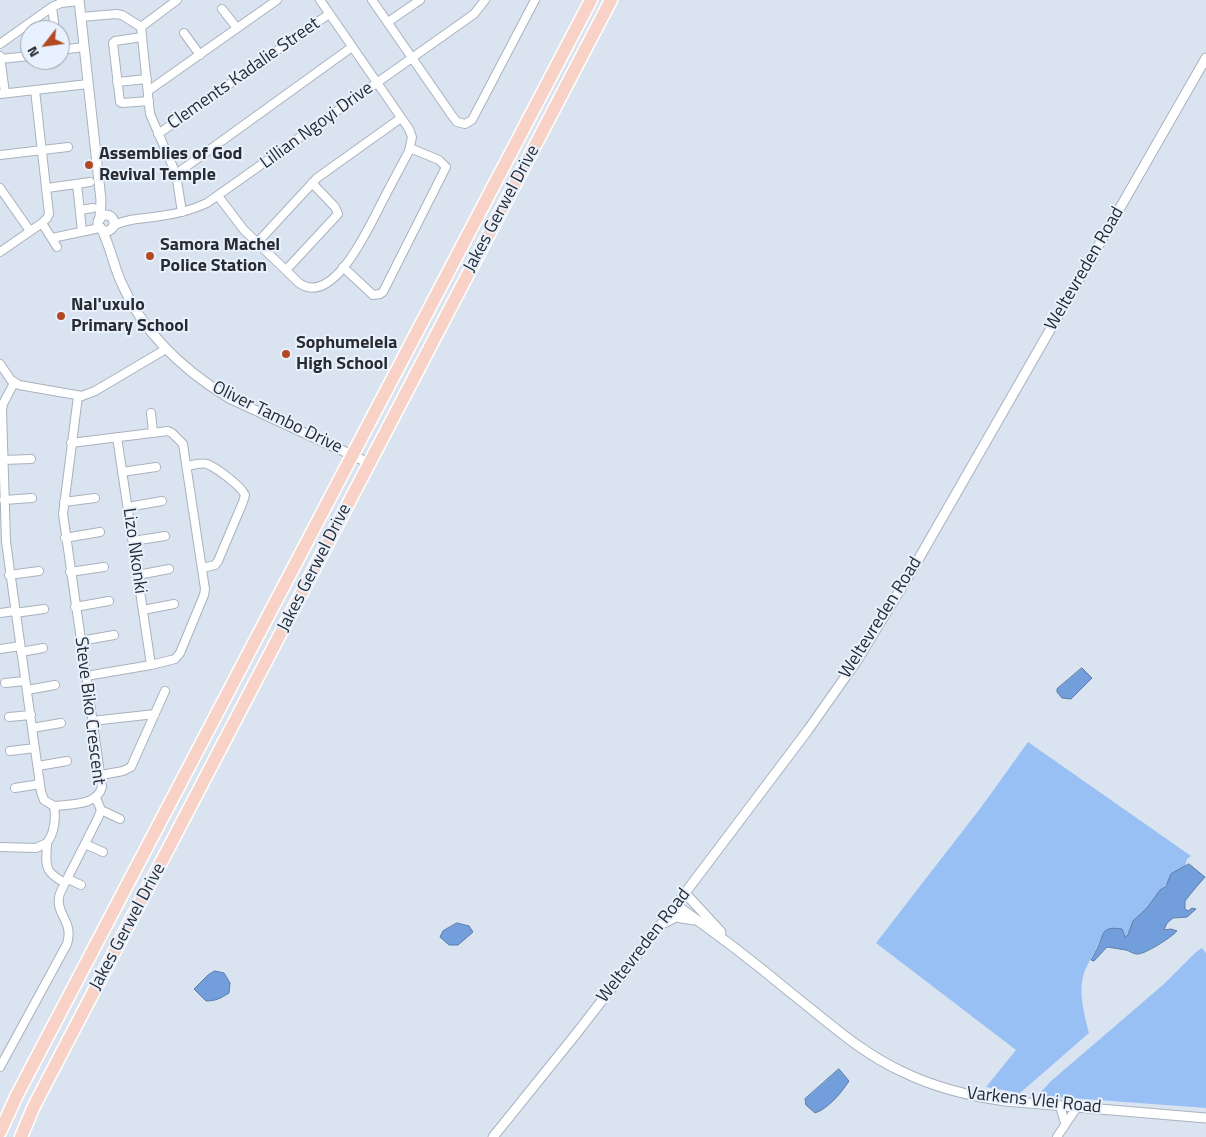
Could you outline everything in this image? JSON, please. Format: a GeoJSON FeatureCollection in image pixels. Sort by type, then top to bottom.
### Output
{"type":"FeatureCollection","features":[{"type":"Feature","properties":{"kind":"highway","name":"Jakes Gerwel Drive"},"geometry":{"type":"LineString","coordinates":[[0,1132],[591,0]]}},
{"type":"Feature","properties":{"kind":"highway","name":"Jakes Gerwel Drive"},"geometry":{"type":"LineString","coordinates":[[20,1137],[34,1106],[611,0]]}},
{"type":"Feature","properties":{"kind":"street"},"geometry":{"type":"LineString","coordinates":[[0,44],[52,7],[61,3],[79,0]]}},
{"type":"Feature","properties":{"kind":"street","name":"Oliver Tambo Drive"},"geometry":{"type":"LineString","coordinates":[[79,0],[101,200],[99,225],[109,246],[121,283],[133,306],[166,349],[197,377],[229,398],[369,463]]}},
{"type":"Feature","properties":{"kind":"street"},"geometry":{"type":"LineString","coordinates":[[141,27],[166,3],[177,0]]}},
{"type":"Feature","properties":{"kind":"street"},"geometry":{"type":"LineString","coordinates":[[218,196],[235,219],[257,243],[299,283],[311,289],[325,284],[338,274],[343,267],[363,238],[410,148],[412,142],[411,133],[320,0]]}},
{"type":"Feature","properties":{"kind":"street"},"geometry":{"type":"LineString","coordinates":[[372,0],[457,122],[461,124],[469,124],[472,120],[535,0]]}},
{"type":"Feature","properties":{"kind":"street"},"geometry":{"type":"LineString","coordinates":[[388,22],[420,0]]}},
{"type":"Feature","properties":{"kind":"street","name":"Lillian Ngoyi Drive"},"geometry":{"type":"LineString","coordinates":[[112,222],[182,212],[193,209],[218,196],[474,14],[485,0]]}},
{"type":"Feature","properties":{"kind":"street"},"geometry":{"type":"LineString","coordinates":[[148,90],[274,1]]}},
{"type":"Feature","properties":{"kind":"street"},"geometry":{"type":"LineString","coordinates":[[52,7],[54,20]]}},
{"type":"Feature","properties":{"kind":"street"},"geometry":{"type":"LineString","coordinates":[[222,9],[237,28]]}},
{"type":"Feature","properties":{"kind":"street"},"geometry":{"type":"LineString","coordinates":[[81,17],[119,14],[141,27]]}},
{"type":"Feature","properties":{"kind":"street","name":"Clements Kadalie Street"},"geometry":{"type":"LineString","coordinates":[[158,134],[329,14]]}},
{"type":"Feature","properties":{"kind":"street"},"geometry":{"type":"LineString","coordinates":[[141,27],[153,123],[176,174],[182,212]]}},
{"type":"Feature","properties":{"kind":"street"},"geometry":{"type":"LineString","coordinates":[[184,33],[200,54]]}},
{"type":"Feature","properties":{"kind":"street"},"geometry":{"type":"LineString","coordinates":[[142,37],[113,42],[117,82],[121,102],[149,101]]}},
{"type":"Feature","properties":{"kind":"street"},"geometry":{"type":"LineString","coordinates":[[70,49],[84,47]]}},
{"type":"Feature","properties":{"kind":"street"},"geometry":{"type":"LineString","coordinates":[[176,174],[352,47]]}},
{"type":"Feature","properties":{"kind":"street"},"geometry":{"type":"LineString","coordinates":[[0,56],[3,93],[88,84]]}},
{"type":"Feature","properties":{"kind":"street"},"geometry":{"type":"LineString","coordinates":[[0,60],[20,57]]}},
{"type":"Feature","properties":{"kind":"street","name":"Weltevreden Road"},"geometry":{"type":"LineString","coordinates":[[493,1137],[676,905],[808,730],[863,652],[914,567],[1206,58]]}},
{"type":"Feature","properties":{"kind":"street"},"geometry":{"type":"LineString","coordinates":[[117,82],[147,80]]}},
{"type":"Feature","properties":{"kind":"street"},"geometry":{"type":"LineString","coordinates":[[0,252],[42,223],[49,214],[35,90]]}},
{"type":"Feature","properties":{"kind":"street"},"geometry":{"type":"LineString","coordinates":[[257,243],[324,172],[401,118]]}},
{"type":"Feature","properties":{"kind":"street"},"geometry":{"type":"LineString","coordinates":[[0,155],[68,147]]}},
{"type":"Feature","properties":{"kind":"street"},"geometry":{"type":"LineString","coordinates":[[343,267],[373,295],[382,292],[446,167],[439,160],[410,148]]}},
{"type":"Feature","properties":{"kind":"street"},"geometry":{"type":"LineString","coordinates":[[47,188],[90,182]]}},
{"type":"Feature","properties":{"kind":"street"},"geometry":{"type":"LineString","coordinates":[[77,184],[82,231]]}},
{"type":"Feature","properties":{"kind":"street"},"geometry":{"type":"LineString","coordinates":[[286,270],[338,214],[336,207],[312,184]]}},
{"type":"Feature","properties":{"kind":"street"},"geometry":{"type":"LineString","coordinates":[[0,188],[30,231]]}},
{"type":"Feature","properties":{"kind":"street","name":"Oliver Tambo Drive"},"geometry":{"type":"LineString","coordinates":[[101,200],[112,222],[109,246]]}},
{"type":"Feature","properties":{"kind":"street"},"geometry":{"type":"LineString","coordinates":[[80,210],[93,208]]}},
{"type":"Feature","properties":{"kind":"street"},"geometry":{"type":"LineString","coordinates":[[52,238],[99,225],[104,216],[112,222],[106,231],[99,225]]}},
{"type":"Feature","properties":{"kind":"street"},"geometry":{"type":"LineString","coordinates":[[42,223],[57,247]]}},
{"type":"Feature","properties":{"kind":"street"},"geometry":{"type":"LineString","coordinates":[[0,364],[14,383],[25,387],[84,396],[166,349]]}},
{"type":"Feature","properties":{"kind":"street"},"geometry":{"type":"LineString","coordinates":[[14,383],[2,404],[3,542],[21,649],[40,784],[44,800],[54,806],[53,830],[46,843],[46,864],[49,871],[58,879],[81,885]]}},
{"type":"Feature","properties":{"kind":"street","name":"Steve Biko Crescent"},"geometry":{"type":"LineString","coordinates":[[54,806],[87,802],[96,798],[102,787],[63,514],[78,396]]}},
{"type":"Feature","properties":{"kind":"street"},"geometry":{"type":"LineString","coordinates":[[151,413],[153,432]]}},
{"type":"Feature","properties":{"kind":"street"},"geometry":{"type":"LineString","coordinates":[[71,443],[168,431],[181,441],[187,466],[205,592],[180,653],[173,660],[86,676]]}},
{"type":"Feature","properties":{"kind":"street","name":"Lizo Nkonki"},"geometry":{"type":"LineString","coordinates":[[117,437],[151,665]]}},
{"type":"Feature","properties":{"kind":"street"},"geometry":{"type":"LineString","coordinates":[[3,460],[31,459]]}},
{"type":"Feature","properties":{"kind":"street"},"geometry":{"type":"LineString","coordinates":[[187,466],[206,464],[211,466],[240,486],[245,495],[218,561],[215,565],[202,568]]}},
{"type":"Feature","properties":{"kind":"street"},"geometry":{"type":"LineString","coordinates":[[122,472],[156,467]]}},
{"type":"Feature","properties":{"kind":"street"},"geometry":{"type":"LineString","coordinates":[[3,505],[32,498]]}},
{"type":"Feature","properties":{"kind":"street"},"geometry":{"type":"LineString","coordinates":[[64,502],[96,498]]}},
{"type":"Feature","properties":{"kind":"street"},"geometry":{"type":"LineString","coordinates":[[128,507],[162,501]]}},
{"type":"Feature","properties":{"kind":"street"},"geometry":{"type":"LineString","coordinates":[[66,538],[100,532]]}},
{"type":"Feature","properties":{"kind":"street"},"geometry":{"type":"LineString","coordinates":[[133,541],[165,536]]}},
{"type":"Feature","properties":{"kind":"street"},"geometry":{"type":"LineString","coordinates":[[70,572],[104,567]]}},
{"type":"Feature","properties":{"kind":"street"},"geometry":{"type":"LineString","coordinates":[[138,575],[169,569]]}},
{"type":"Feature","properties":{"kind":"street"},"geometry":{"type":"LineString","coordinates":[[0,578],[39,571]]}},
{"type":"Feature","properties":{"kind":"street"},"geometry":{"type":"LineString","coordinates":[[75,607],[109,601]]}},
{"type":"Feature","properties":{"kind":"street"},"geometry":{"type":"LineString","coordinates":[[143,610],[174,604]]}},
{"type":"Feature","properties":{"kind":"street"},"geometry":{"type":"LineString","coordinates":[[0,613],[44,609]]}},
{"type":"Feature","properties":{"kind":"street"},"geometry":{"type":"LineString","coordinates":[[80,641],[114,635]]}},
{"type":"Feature","properties":{"kind":"street"},"geometry":{"type":"LineString","coordinates":[[0,649],[43,648]]}},
{"type":"Feature","properties":{"kind":"street"},"geometry":{"type":"LineString","coordinates":[[5,683],[25,681]]}},
{"type":"Feature","properties":{"kind":"street"},"geometry":{"type":"LineString","coordinates":[[27,690],[55,685]]}},
{"type":"Feature","properties":{"kind":"street"},"geometry":{"type":"LineString","coordinates":[[101,775],[123,771],[131,767],[165,691]]}},
{"type":"Feature","properties":{"kind":"street"},"geometry":{"type":"LineString","coordinates":[[92,722],[155,714]]}},
{"type":"Feature","properties":{"kind":"street"},"geometry":{"type":"LineString","coordinates":[[9,717],[30,715]]}},
{"type":"Feature","properties":{"kind":"street"},"geometry":{"type":"LineString","coordinates":[[32,728],[61,723]]}},
{"type":"Feature","properties":{"kind":"street"},"geometry":{"type":"LineString","coordinates":[[10,751],[35,748]]}},
{"type":"Feature","properties":{"kind":"street"},"geometry":{"type":"LineString","coordinates":[[38,766],[67,761]]}},
{"type":"Feature","properties":{"kind":"street"},"geometry":{"type":"LineString","coordinates":[[15,788],[40,784]]}},
{"type":"Feature","properties":{"kind":"street"},"geometry":{"type":"LineString","coordinates":[[96,798],[101,810],[120,819]]}},
{"type":"Feature","properties":{"kind":"street"},"geometry":{"type":"LineString","coordinates":[[0,1067],[67,944],[69,937],[68,925],[58,900],[101,810]]}},
{"type":"Feature","properties":{"kind":"street"},"geometry":{"type":"LineString","coordinates":[[0,848],[36,848],[46,843]]}},
{"type":"Feature","properties":{"kind":"street"},"geometry":{"type":"LineString","coordinates":[[85,844],[103,852]]}},
{"type":"Feature","properties":{"kind":"street","name":"Varkens Vlei Road"},"geometry":{"type":"LineString","coordinates":[[685,893],[729,942]]}},
{"type":"Feature","properties":{"kind":"street","name":"Varkens Vlei Road"},"geometry":{"type":"LineString","coordinates":[[676,905],[729,942],[858,1045],[902,1072],[929,1084],[974,1096],[1005,1101],[1206,1118]]}},
{"type":"Feature","properties":{"kind":"street"},"geometry":{"type":"LineString","coordinates":[[661,924],[676,917],[701,923]]}},
{"type":"Feature","properties":{"kind":"street"},"geometry":{"type":"LineString","coordinates":[[1060,1106],[1065,1124]]}},
{"type":"Feature","properties":{"kind":"street"},"geometry":{"type":"LineString","coordinates":[[1057,1137],[1077,1107]]}},
{"type":"Feature","properties":{"kind":"shaded area"},"geometry":{"type":"Polygon","coordinates":[[[1082,668],[1092,678],[1071,699],[1062,698],[1057,689],[1082,668]]]}},
{"type":"Feature","properties":{"kind":"shaded area"},"geometry":{"type":"Polygon","coordinates":[[[1028,742],[1191,856],[1187,859],[1185,866],[1160,890],[1147,908],[1133,921],[1129,935],[1125,937],[1122,929],[1117,928],[1105,931],[1087,966],[1082,982],[1082,1000],[1089,1033],[1020,1093],[986,1087],[1016,1050],[876,943],[982,806],[1028,742]]]}},
{"type":"Feature","properties":{"kind":"shaded area"},"geometry":{"type":"Polygon","coordinates":[[[1189,864],[1205,877],[1185,901],[1185,909],[1188,911],[1192,908],[1196,909],[1187,917],[1173,918],[1167,923],[1164,930],[1171,929],[1177,931],[1158,945],[1141,954],[1107,947],[1094,961],[1091,960],[1105,931],[1115,928],[1122,929],[1125,937],[1128,935],[1133,921],[1147,908],[1160,890],[1166,886],[1171,874],[1189,864]]]}},
{"type":"Feature","properties":{"kind":"shaded area"},"geometry":{"type":"Polygon","coordinates":[[[457,923],[469,926],[473,932],[458,945],[449,945],[440,937],[443,931],[457,923]]]}},
{"type":"Feature","properties":{"kind":"shaded area"},"geometry":{"type":"Polygon","coordinates":[[[1202,948],[1206,953],[1206,1108],[1044,1096],[1040,1093],[1051,1081],[1164,984],[1202,948]]]}},
{"type":"Feature","properties":{"kind":"shaded area"},"geometry":{"type":"Polygon","coordinates":[[[215,971],[224,973],[230,983],[229,993],[218,999],[206,1001],[194,989],[208,975],[215,971]]]}},
{"type":"Feature","properties":{"kind":"shaded area"},"geometry":{"type":"Polygon","coordinates":[[[839,1069],[849,1081],[830,1104],[815,1113],[806,1105],[805,1099],[839,1069]]]}},
{"type":"Feature","properties":{"kind":"place","name":"Assemblies of God Revival Temple"},"geometry":{"type":"Point","coordinates":[89,165]}},
{"type":"Feature","properties":{"kind":"place","name":"Samora Machel Police Station"},"geometry":{"type":"Point","coordinates":[150,256]}},
{"type":"Feature","properties":{"kind":"place","name":"Nal'uxulo Primary School"},"geometry":{"type":"Point","coordinates":[61,316]}},
{"type":"Feature","properties":{"kind":"place","name":"Sophumelela High School"},"geometry":{"type":"Point","coordinates":[286,354]}}]}
